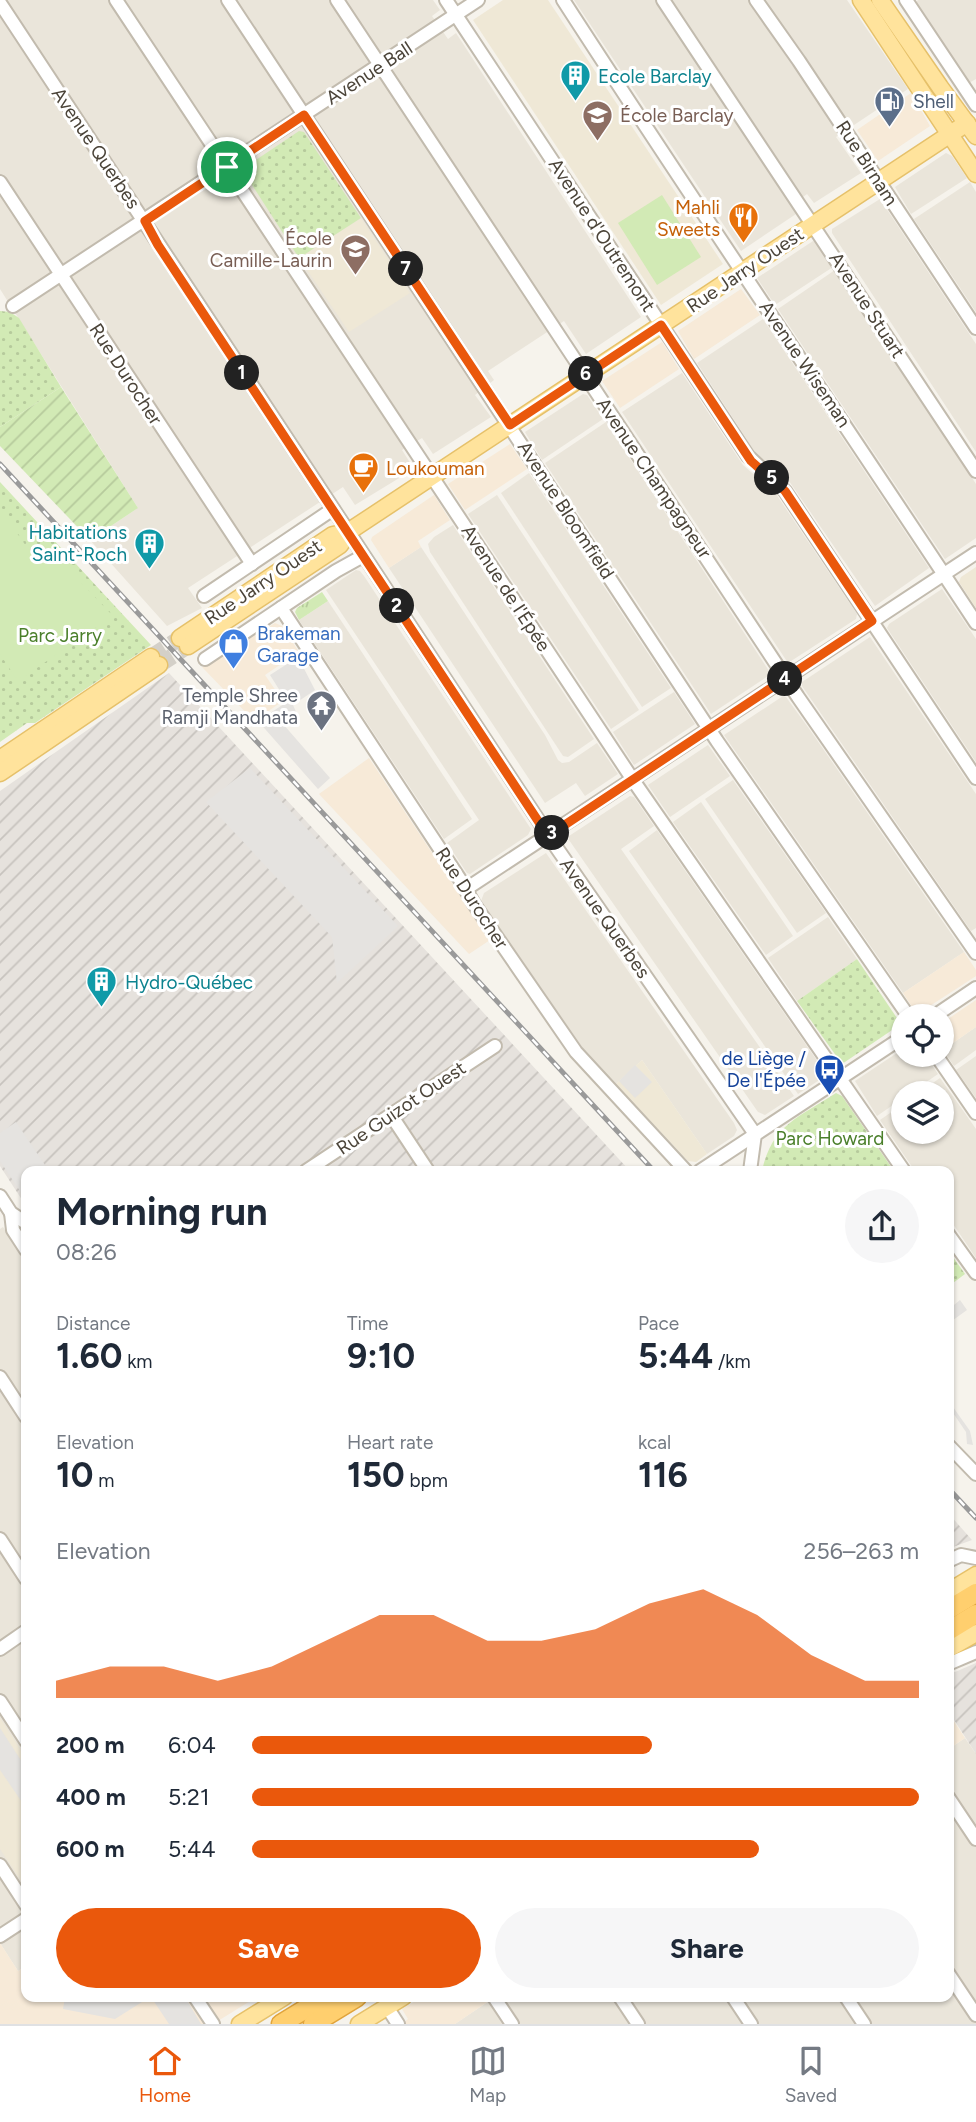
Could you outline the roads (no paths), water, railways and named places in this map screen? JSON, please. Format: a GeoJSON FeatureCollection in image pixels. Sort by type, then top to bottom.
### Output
{"type":"FeatureCollection","features":[{"type":"Feature","properties":{"kind":"highway"},"geometry":{"type":"LineString","coordinates":[[954,1606],[976,1593]]}},
{"type":"Feature","properties":{"kind":"highway"},"geometry":{"type":"LineString","coordinates":[[954,1627],[976,1614]]}},
{"type":"Feature","properties":{"kind":"highway"},"geometry":{"type":"LineString","coordinates":[[282,2023],[316,2002]]}},
{"type":"Feature","properties":{"kind":"highway"},"geometry":{"type":"LineString","coordinates":[[313,2024],[349,2002]]}},
{"type":"Feature","properties":{"kind":"main road"},"geometry":{"type":"LineString","coordinates":[[861,0],[976,174]]}},
{"type":"Feature","properties":{"kind":"main road"},"geometry":{"type":"LineString","coordinates":[[880,0],[971,129]]}},
{"type":"Feature","properties":{"kind":"main road","name":"Rue Jarry Ouest"},"geometry":{"type":"LineString","coordinates":[[184,642],[333,535],[348,532],[950,134],[971,129]]}},
{"type":"Feature","properties":{"kind":"main road"},"geometry":{"type":"LineString","coordinates":[[0,759],[155,661],[0,773]]}},
{"type":"Feature","properties":{"kind":"main road"},"geometry":{"type":"LineString","coordinates":[[954,1588],[976,1575]]}},
{"type":"Feature","properties":{"kind":"main road"},"geometry":{"type":"LineString","coordinates":[[954,1646],[976,1633]]}},
{"type":"Feature","properties":{"kind":"main road"},"geometry":{"type":"LineString","coordinates":[[240,2024],[276,2002]]}},
{"type":"Feature","properties":{"kind":"main road"},"geometry":{"type":"LineString","coordinates":[[359,2024],[395,2002]]}},
{"type":"Feature","properties":{"kind":"street","name":"Avenue de l'Épée"},"geometry":{"type":"LineString","coordinates":[[116,0],[633,780],[901,1166]]}},
{"type":"Feature","properties":{"kind":"street","name":"Avenue Bloomfield"},"geometry":{"type":"LineString","coordinates":[[228,0],[710,729],[900,1004]]}},
{"type":"Feature","properties":{"kind":"street","name":"Avenue Champagneur"},"geometry":{"type":"LineString","coordinates":[[337,0],[786,678],[976,953]]}},
{"type":"Feature","properties":{"kind":"street","name":"Avenue d'Outremont"},"geometry":{"type":"LineString","coordinates":[[446,0],[751,461],[785,491],[976,778]]}},
{"type":"Feature","properties":{"kind":"street","name":"Avenue Ball"},"geometry":{"type":"LineString","coordinates":[[13,306],[478,0]]}},
{"type":"Feature","properties":{"kind":"street","name":"Avenue Wiseman"},"geometry":{"type":"LineString","coordinates":[[563,0],[673,170],[976,623]]}},
{"type":"Feature","properties":{"kind":"street","name":"Avenue Stuart"},"geometry":{"type":"LineString","coordinates":[[663,0],[976,471]]}},
{"type":"Feature","properties":{"kind":"street","name":"Rue Birnam"},"geometry":{"type":"LineString","coordinates":[[756,0],[976,328]]}},
{"type":"Feature","properties":{"kind":"street"},"geometry":{"type":"LineString","coordinates":[[906,0],[972,89],[976,105]]}},
{"type":"Feature","properties":{"kind":"street","name":"Avenue Querbes"},"geometry":{"type":"LineString","coordinates":[[0,3],[548,836],[755,1134]]}},
{"type":"Feature","properties":{"kind":"street","name":"Rue Durocher"},"geometry":{"type":"LineString","coordinates":[[0,182],[252,564]]}},
{"type":"Feature","properties":{"kind":"street","name":"Rue Jarry Ouest"},"geometry":{"type":"LineString","coordinates":[[204,596],[333,509]]}},
{"type":"Feature","properties":{"kind":"street"},"geometry":{"type":"LineString","coordinates":[[466,889],[976,553]]}},
{"type":"Feature","properties":{"kind":"street","name":"Rue Jarry Ouest"},"geometry":{"type":"LineString","coordinates":[[205,659],[363,556]]}},
{"type":"Feature","properties":{"kind":"street","name":"Rue Durocher"},"geometry":{"type":"LineString","coordinates":[[281,608],[474,905],[576,1052],[681,1166]]}},
{"type":"Feature","properties":{"kind":"street"},"geometry":{"type":"LineString","coordinates":[[952,1004],[976,988]]}},
{"type":"Feature","properties":{"kind":"street"},"geometry":{"type":"LineString","coordinates":[[707,1166],[891,1045]]}},
{"type":"Feature","properties":{"kind":"street","name":"Rue Guizot Ouest"},"geometry":{"type":"LineString","coordinates":[[314,1166],[495,1046]]}},
{"type":"Feature","properties":{"kind":"street"},"geometry":{"type":"LineString","coordinates":[[944,1067],[976,1113]]}},
{"type":"Feature","properties":{"kind":"street"},"geometry":{"type":"LineString","coordinates":[[391,1115],[425,1166]]}},
{"type":"Feature","properties":{"kind":"street"},"geometry":{"type":"LineString","coordinates":[[751,1166],[755,1134]]}},
{"type":"Feature","properties":{"kind":"street"},"geometry":{"type":"LineString","coordinates":[[0,1196],[5,1216],[21,1243]]}},
{"type":"Feature","properties":{"kind":"street"},"geometry":{"type":"LineString","coordinates":[[954,1242],[976,1273]]}},
{"type":"Feature","properties":{"kind":"street"},"geometry":{"type":"LineString","coordinates":[[0,1377],[21,1409]]}},
{"type":"Feature","properties":{"kind":"street"},"geometry":{"type":"LineString","coordinates":[[954,1451],[976,1474]]}},
{"type":"Feature","properties":{"kind":"street"},"geometry":{"type":"LineString","coordinates":[[0,1539],[21,1571]]}},
{"type":"Feature","properties":{"kind":"street"},"geometry":{"type":"LineString","coordinates":[[954,1559],[965,1555],[976,1558]]}},
{"type":"Feature","properties":{"kind":"street"},"geometry":{"type":"LineString","coordinates":[[0,1649],[21,1634]]}},
{"type":"Feature","properties":{"kind":"street"},"geometry":{"type":"LineString","coordinates":[[954,1661],[976,1652]]}},
{"type":"Feature","properties":{"kind":"street"},"geometry":{"type":"LineString","coordinates":[[0,1702],[21,1734]]}},
{"type":"Feature","properties":{"kind":"street"},"geometry":{"type":"LineString","coordinates":[[954,1806],[976,1839]]}},
{"type":"Feature","properties":{"kind":"street"},"geometry":{"type":"LineString","coordinates":[[0,1865],[21,1897]]}},
{"type":"Feature","properties":{"kind":"street"},"geometry":{"type":"LineString","coordinates":[[0,1936],[21,1922]]}},
{"type":"Feature","properties":{"kind":"street"},"geometry":{"type":"LineString","coordinates":[[954,1982],[976,2015]]}},
{"type":"Feature","properties":{"kind":"street"},"geometry":{"type":"LineString","coordinates":[[198,2002],[213,2024]]}},
{"type":"Feature","properties":{"kind":"street"},"geometry":{"type":"LineString","coordinates":[[497,2002],[512,2024]]}},
{"type":"Feature","properties":{"kind":"street"},"geometry":{"type":"LineString","coordinates":[[623,2002],[638,2024]]}},
{"type":"Feature","properties":{"kind":"street"},"geometry":{"type":"LineString","coordinates":[[736,2002],[751,2024]]}},
{"type":"Feature","properties":{"kind":"street"},"geometry":{"type":"LineString","coordinates":[[849,2002],[864,2024]]}},
{"type":"Feature","properties":{"kind":"street"},"geometry":{"type":"LineString","coordinates":[[387,2007],[398,2024]]}},
{"type":"Feature","properties":{"kind":"tunnel"},"geometry":{"type":"LineString","coordinates":[[151,657],[180,638]]}},
{"type":"Feature","properties":{"kind":"tunnel"},"geometry":{"type":"LineString","coordinates":[[159,665],[188,646]]}},
{"type":"Feature","properties":{"kind":"railway"},"geometry":{"type":"LineString","coordinates":[[0,464],[649,1166]]}},
{"type":"Feature","properties":{"kind":"railway"},"geometry":{"type":"LineString","coordinates":[[954,1494],[976,1518]]}},
{"type":"Feature","properties":{"kind":"place","name":"Ecole Barclay"},"geometry":{"type":"Point","coordinates":[575,103]}},
{"type":"Feature","properties":{"kind":"place","name":"Shell"},"geometry":{"type":"Point","coordinates":[890,128]}},
{"type":"Feature","properties":{"kind":"place","name":"École Barclay"},"geometry":{"type":"Point","coordinates":[597,142]}},
{"type":"Feature","properties":{"kind":"place","name":"Mahli Sweets"},"geometry":{"type":"Point","coordinates":[743,245]}},
{"type":"Feature","properties":{"kind":"place","name":"École Camille-Laurin"},"geometry":{"type":"Point","coordinates":[355,276]}},
{"type":"Feature","properties":{"kind":"place","name":"Loukouman"},"geometry":{"type":"Point","coordinates":[363,495]}},
{"type":"Feature","properties":{"kind":"place","name":"Habitations Saint-Roch"},"geometry":{"type":"Point","coordinates":[150,570]}},
{"type":"Feature","properties":{"kind":"place","name":"Brakeman Garage"},"geometry":{"type":"Point","coordinates":[234,671]}},
{"type":"Feature","properties":{"kind":"place","name":"Temple Shree Ramji Mandhata"},"geometry":{"type":"Point","coordinates":[321,733]}},
{"type":"Feature","properties":{"kind":"place","name":"Hydro-Québec"},"geometry":{"type":"Point","coordinates":[102,1009]}},
{"type":"Feature","properties":{"kind":"place","name":"de Liège / De l'Épée"},"geometry":{"type":"Point","coordinates":[829,1096]}},
{"type":"Feature","properties":{"kind":"park label","name":"Parc Jarry"},"geometry":{"type":"Point","coordinates":[60,635]}},
{"type":"Feature","properties":{"kind":"park label","name":"Parc Howard"},"geometry":{"type":"Point","coordinates":[830,1138]}}]}
